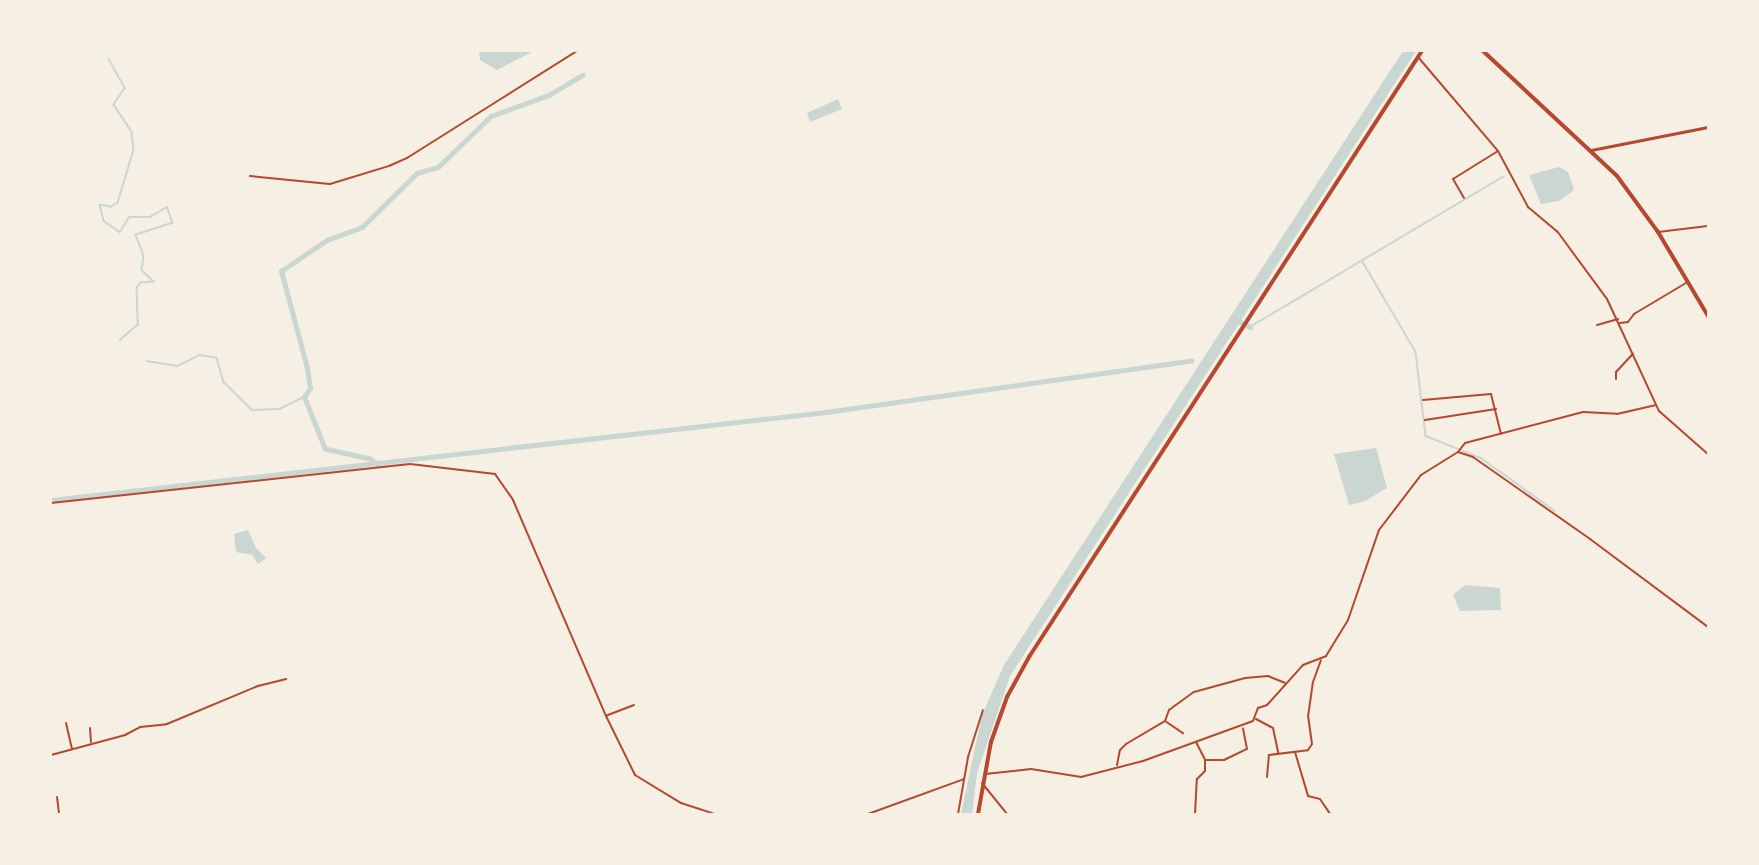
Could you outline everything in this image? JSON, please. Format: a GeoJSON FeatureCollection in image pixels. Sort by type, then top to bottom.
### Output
{"type":"FeatureCollection","features":[{"type":"Feature","properties":{"kind":"main road"},"geometry":{"type":"LineString","coordinates":[[978,814],[984,774],[1007,697],[1029,657],[1422,51]]}},
{"type":"Feature","properties":{"kind":"main road"},"geometry":{"type":"LineString","coordinates":[[1483,51],[1617,176],[1658,232],[1686,283],[1708,316]]}},
{"type":"Feature","properties":{"kind":"street"},"geometry":{"type":"LineString","coordinates":[[250,176],[330,184],[388,166],[407,158],[577,51]]}},
{"type":"Feature","properties":{"kind":"street"},"geometry":{"type":"LineString","coordinates":[[1418,57],[1498,151],[1528,207],[1557,231],[1618,319],[1655,405],[1664,417],[1708,454]]}},
{"type":"Feature","properties":{"kind":"street"},"geometry":{"type":"LineString","coordinates":[[1591,150],[1708,127]]}},
{"type":"Feature","properties":{"kind":"street"},"geometry":{"type":"LineString","coordinates":[[1464,198],[1453,179],[1498,151]]}},
{"type":"Feature","properties":{"kind":"street"},"geometry":{"type":"LineString","coordinates":[[1658,232],[1708,226]]}},
{"type":"Feature","properties":{"kind":"street"},"geometry":{"type":"LineString","coordinates":[[1620,323],[1628,322],[1634,314],[1686,283]]}},
{"type":"Feature","properties":{"kind":"street"},"geometry":{"type":"LineString","coordinates":[[1597,325],[1618,319]]}},
{"type":"Feature","properties":{"kind":"street"},"geometry":{"type":"LineString","coordinates":[[1616,379],[1616,372],[1633,354]]}},
{"type":"Feature","properties":{"kind":"street"},"geometry":{"type":"LineString","coordinates":[[1423,400],[1491,394],[1501,434]]}},
{"type":"Feature","properties":{"kind":"street"},"geometry":{"type":"LineString","coordinates":[[1267,777],[1269,755],[1308,750],[1312,744],[1308,717],[1313,682],[1321,660],[1348,620],[1378,530],[1421,475],[1459,450],[1501,434],[1583,412],[1617,414],[1655,405]]}},
{"type":"Feature","properties":{"kind":"street"},"geometry":{"type":"LineString","coordinates":[[1425,420],[1496,409]]}},
{"type":"Feature","properties":{"kind":"street"},"geometry":{"type":"LineString","coordinates":[[1459,450],[1473,457],[1581,532],[1708,627]]}},
{"type":"Feature","properties":{"kind":"street"},"geometry":{"type":"LineString","coordinates":[[51,503],[410,464],[495,474],[513,500],[606,716],[635,775],[659,786],[681,803],[715,814]]}},
{"type":"Feature","properties":{"kind":"street"},"geometry":{"type":"LineString","coordinates":[[984,774],[1030,769],[1081,777],[1117,765],[1143,761],[1243,728],[1256,718],[1258,708],[1267,705],[1303,665],[1321,660]]}},
{"type":"Feature","properties":{"kind":"street"},"geometry":{"type":"LineString","coordinates":[[1117,765],[1120,750],[1165,721],[1169,710],[1185,697],[1220,683],[1268,676],[1285,683]]}},
{"type":"Feature","properties":{"kind":"street"},"geometry":{"type":"LineString","coordinates":[[51,754],[125,735],[140,727],[167,724],[258,686],[286,679]]}},
{"type":"Feature","properties":{"kind":"street"},"geometry":{"type":"LineString","coordinates":[[606,716],[634,705]]}},
{"type":"Feature","properties":{"kind":"street"},"geometry":{"type":"LineString","coordinates":[[958,814],[964,778],[983,710]]}},
{"type":"Feature","properties":{"kind":"street"},"geometry":{"type":"LineString","coordinates":[[1256,718],[1273,728],[1278,753]]}},
{"type":"Feature","properties":{"kind":"street"},"geometry":{"type":"LineString","coordinates":[[1165,721],[1183,733]]}},
{"type":"Feature","properties":{"kind":"street"},"geometry":{"type":"LineString","coordinates":[[66,723],[72,748]]}},
{"type":"Feature","properties":{"kind":"street"},"geometry":{"type":"LineString","coordinates":[[90,728],[91,742]]}},
{"type":"Feature","properties":{"kind":"street"},"geometry":{"type":"LineString","coordinates":[[1205,760],[1224,760],[1246,748],[1243,728]]}},
{"type":"Feature","properties":{"kind":"street"},"geometry":{"type":"LineString","coordinates":[[1195,814],[1197,779],[1205,771],[1205,760],[1196,742]]}},
{"type":"Feature","properties":{"kind":"street"},"geometry":{"type":"LineString","coordinates":[[1295,752],[1308,796],[1320,799],[1330,814]]}},
{"type":"Feature","properties":{"kind":"street"},"geometry":{"type":"LineString","coordinates":[[868,814],[964,778]]}},
{"type":"Feature","properties":{"kind":"street"},"geometry":{"type":"LineString","coordinates":[[982,783],[1007,814]]}},
{"type":"Feature","properties":{"kind":"street"},"geometry":{"type":"LineString","coordinates":[[57,797],[59,814]]}},
{"type":"Feature","properties":{"kind":"shaded area"},"geometry":{"type":"Polygon","coordinates":[[[479,51],[534,51],[497,70],[480,60],[479,51]]]}},
{"type":"Feature","properties":{"kind":"shaded area"},"geometry":{"type":"Polygon","coordinates":[[[1403,51],[1416,51],[1010,676],[977,773],[972,814],[961,814],[982,715],[1004,665],[1403,51]]]}},
{"type":"Feature","properties":{"kind":"shaded area"},"geometry":{"type":"Polygon","coordinates":[[[838,99],[842,109],[810,122],[807,113],[838,99]]]}},
{"type":"Feature","properties":{"kind":"shaded area"},"geometry":{"type":"Polygon","coordinates":[[[1559,167],[1568,172],[1574,190],[1559,201],[1541,204],[1529,175],[1559,167]]]}},
{"type":"Feature","properties":{"kind":"shaded area"},"geometry":{"type":"Polygon","coordinates":[[[1376,448],[1387,488],[1365,501],[1349,505],[1334,454],[1376,448]]]}},
{"type":"Feature","properties":{"kind":"shaded area"},"geometry":{"type":"Polygon","coordinates":[[[248,530],[256,548],[266,558],[258,564],[252,555],[236,552],[234,534],[248,530]]]}},
{"type":"Feature","properties":{"kind":"shaded area"},"geometry":{"type":"Polygon","coordinates":[[[1465,585],[1500,588],[1501,610],[1460,611],[1453,595],[1465,585]]]}},
{"type":"Feature","properties":{"kind":"waterway"},"geometry":{"type":"LineString","coordinates":[[109,59],[125,88],[114,105],[132,132],[134,150],[118,203],[111,207],[100,205],[104,221],[120,232],[129,217],[150,217],[167,207],[173,223],[136,235],[144,256],[142,270],[154,282],[141,283],[137,288],[138,325],[121,340]]}},
{"type":"Feature","properties":{"kind":"waterway"},"geometry":{"type":"LineString","coordinates":[[378,465],[370,459],[325,449],[304,397],[310,388],[307,368],[281,271],[327,240],[362,227],[417,173],[438,167],[491,116],[549,95],[582,75]]}},
{"type":"Feature","properties":{"kind":"waterway"},"geometry":{"type":"LineString","coordinates":[[1250,327],[1504,176]]}},
{"type":"Feature","properties":{"kind":"waterway"},"geometry":{"type":"LineString","coordinates":[[1363,262],[1416,352],[1426,436],[1481,458],[1554,510]]}},
{"type":"Feature","properties":{"kind":"waterway"},"geometry":{"type":"LineString","coordinates":[[1237,320],[1250,327]]}},
{"type":"Feature","properties":{"kind":"waterway"},"geometry":{"type":"LineString","coordinates":[[147,361],[178,366],[200,355],[217,358],[224,382],[252,410],[280,409],[304,397]]}},
{"type":"Feature","properties":{"kind":"waterway"},"geometry":{"type":"LineString","coordinates":[[51,500],[826,412],[1191,361]]}}]}
